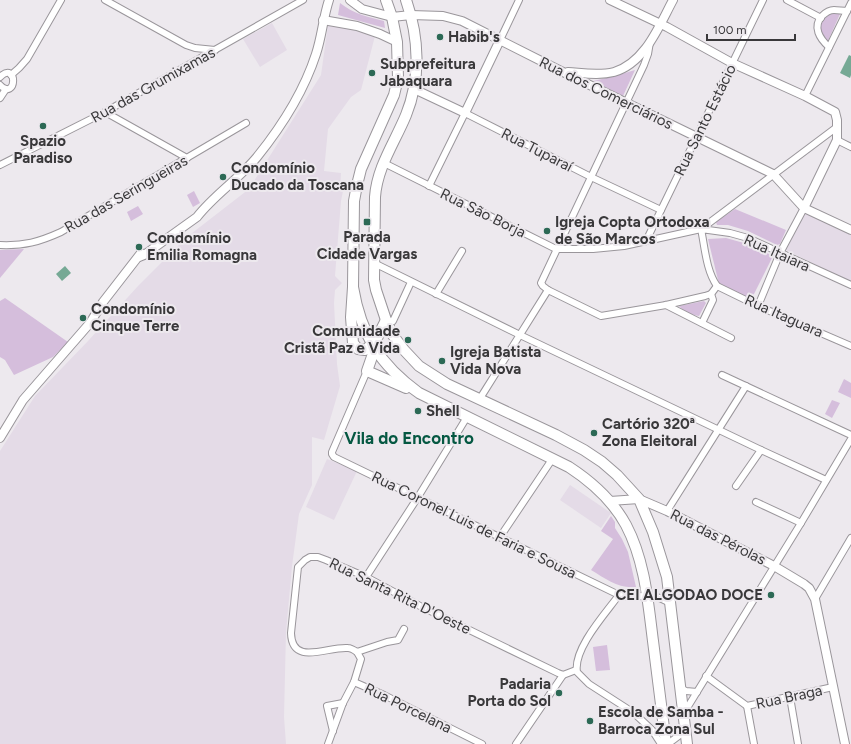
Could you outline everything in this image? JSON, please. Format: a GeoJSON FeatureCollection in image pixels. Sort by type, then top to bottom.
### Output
{"type":"FeatureCollection","features":[{"type":"Feature","properties":{"kind":"main road"},"geometry":{"type":"LineString","coordinates":[[374,347],[361,351],[355,347],[353,343],[351,317],[353,288],[354,202],[356,185],[361,169],[394,95],[398,78],[397,42],[392,17],[386,0]]}},
{"type":"Feature","properties":{"kind":"main road"},"geometry":{"type":"LineString","coordinates":[[406,0],[411,15],[416,46],[417,62],[414,88],[406,115],[384,163],[376,188],[374,263],[376,290],[389,320],[392,334],[419,366],[447,384],[556,435],[584,450],[602,462],[617,475],[639,499],[653,532],[667,576],[687,744]]}},
{"type":"Feature","properties":{"kind":"main road"},"geometry":{"type":"LineString","coordinates":[[353,288],[360,318],[374,347],[394,373],[419,393]]}},
{"type":"Feature","properties":{"kind":"main road"},"geometry":{"type":"LineString","coordinates":[[389,320],[374,347],[366,371],[419,393],[569,467],[588,480],[610,501],[626,524],[638,555],[648,596],[667,744]]}},
{"type":"Feature","properties":{"kind":"street"},"geometry":{"type":"LineString","coordinates":[[0,77],[4,74],[11,75],[27,59],[61,0]]}},
{"type":"Feature","properties":{"kind":"street"},"geometry":{"type":"LineString","coordinates":[[105,0],[186,45],[195,48],[215,50]]}},
{"type":"Feature","properties":{"kind":"street","name":"Rua das Grumixamas"},"geometry":{"type":"LineString","coordinates":[[0,165],[105,112],[303,0]]}},
{"type":"Feature","properties":{"kind":"street"},"geometry":{"type":"LineString","coordinates":[[0,438],[23,400],[90,323],[110,294],[139,257],[144,255],[195,213],[202,211],[257,157],[286,115],[310,70],[317,53],[323,20],[329,0]]}},
{"type":"Feature","properties":{"kind":"street"},"geometry":{"type":"LineString","coordinates":[[350,0],[362,9],[392,17]]}},
{"type":"Feature","properties":{"kind":"street"},"geometry":{"type":"LineString","coordinates":[[429,186],[519,0]]}},
{"type":"Feature","properties":{"kind":"street"},"geometry":{"type":"LineString","coordinates":[[610,0],[660,24],[732,62],[805,96],[834,112],[836,116],[837,134],[804,208],[780,253],[758,306]]}},
{"type":"Feature","properties":{"kind":"street"},"geometry":{"type":"LineString","coordinates":[[563,72],[602,74],[614,72],[624,68],[632,62],[650,42],[673,0]]}},
{"type":"Feature","properties":{"kind":"street","name":"Rua Santo Estácio"},"geometry":{"type":"LineString","coordinates":[[646,240],[763,0]]}},
{"type":"Feature","properties":{"kind":"street"},"geometry":{"type":"LineString","coordinates":[[787,0],[821,18]]}},
{"type":"Feature","properties":{"kind":"street"},"geometry":{"type":"LineString","coordinates":[[805,96],[851,3]]}},
{"type":"Feature","properties":{"kind":"street"},"geometry":{"type":"LineString","coordinates":[[829,47],[823,41],[818,31],[821,18],[833,10],[847,12]]}},
{"type":"Feature","properties":{"kind":"street","name":"Rua dos Comerciários"},"geometry":{"type":"LineString","coordinates":[[392,17],[411,15],[443,16],[462,21],[697,138],[773,174],[804,208]]}},
{"type":"Feature","properties":{"kind":"street"},"geometry":{"type":"LineString","coordinates":[[323,20],[357,26],[397,42]]}},
{"type":"Feature","properties":{"kind":"street"},"geometry":{"type":"LineString","coordinates":[[380,34],[395,30]]}},
{"type":"Feature","properties":{"kind":"street"},"geometry":{"type":"LineString","coordinates":[[650,42],[648,54],[541,283],[548,290],[601,316],[666,305],[711,294],[717,286],[708,268],[701,230]]}},
{"type":"Feature","properties":{"kind":"street"},"geometry":{"type":"LineString","coordinates":[[0,98],[2,87],[11,87],[14,83],[14,79],[11,75]]}},
{"type":"Feature","properties":{"kind":"street","name":"Rua Tuparaí"},"geometry":{"type":"LineString","coordinates":[[414,88],[591,177],[661,210]]}},
{"type":"Feature","properties":{"kind":"street"},"geometry":{"type":"LineString","coordinates":[[105,112],[187,158]]}},
{"type":"Feature","properties":{"kind":"street","name":"Rua das Seringueiras"},"geometry":{"type":"LineString","coordinates":[[0,245],[27,244],[42,240],[61,232],[246,123]]}},
{"type":"Feature","properties":{"kind":"street"},"geometry":{"type":"LineString","coordinates":[[837,134],[851,147]]}},
{"type":"Feature","properties":{"kind":"street","name":"Rua São Borja"},"geometry":{"type":"LineString","coordinates":[[384,163],[556,249],[593,249],[624,246],[646,240],[701,230],[773,174],[837,134]]}},
{"type":"Feature","properties":{"kind":"street"},"geometry":{"type":"LineString","coordinates":[[804,208],[851,230]]}},
{"type":"Feature","properties":{"kind":"street","name":"Rua Itaiara"},"geometry":{"type":"LineString","coordinates":[[701,230],[730,233],[748,238],[851,286]]}},
{"type":"Feature","properties":{"kind":"street"},"geometry":{"type":"LineString","coordinates":[[436,294],[462,251]]}},
{"type":"Feature","properties":{"kind":"street"},"geometry":{"type":"LineString","coordinates":[[374,263],[520,335],[826,480]]}},
{"type":"Feature","properties":{"kind":"street"},"geometry":{"type":"LineString","coordinates":[[389,320],[411,282]]}},
{"type":"Feature","properties":{"kind":"street","name":"Rua Itaguara"},"geometry":{"type":"LineString","coordinates":[[717,286],[758,306],[851,346]]}},
{"type":"Feature","properties":{"kind":"street"},"geometry":{"type":"LineString","coordinates":[[479,400],[548,290]]}},
{"type":"Feature","properties":{"kind":"street"},"geometry":{"type":"LineString","coordinates":[[702,323],[714,300],[711,294]]}},
{"type":"Feature","properties":{"kind":"street"},"geometry":{"type":"LineString","coordinates":[[666,305],[731,338]]}},
{"type":"Feature","properties":{"kind":"street","name":"Rua Coronel Luis de Faria e Sousa"},"geometry":{"type":"LineString","coordinates":[[366,371],[332,452],[334,457],[619,595]]}},
{"type":"Feature","properties":{"kind":"street"},"geometry":{"type":"LineString","coordinates":[[722,375],[851,435]]}},
{"type":"Feature","properties":{"kind":"street"},"geometry":{"type":"LineString","coordinates":[[667,511],[746,386]]}},
{"type":"Feature","properties":{"kind":"street"},"geometry":{"type":"LineString","coordinates":[[366,577],[418,497],[467,416]]}},
{"type":"Feature","properties":{"kind":"street"},"geometry":{"type":"LineString","coordinates":[[684,714],[801,524],[851,439]]}},
{"type":"Feature","properties":{"kind":"street"},"geometry":{"type":"LineString","coordinates":[[736,486],[761,450]]}},
{"type":"Feature","properties":{"kind":"street"},"geometry":{"type":"LineString","coordinates":[[500,537],[553,458]]}},
{"type":"Feature","properties":{"kind":"street","name":"Rua das Pérolas"},"geometry":{"type":"LineString","coordinates":[[610,501],[639,499],[667,511],[774,566],[810,588],[815,599]]}},
{"type":"Feature","properties":{"kind":"street"},"geometry":{"type":"LineString","coordinates":[[756,502],[801,524]]}},
{"type":"Feature","properties":{"kind":"street"},"geometry":{"type":"LineString","coordinates":[[845,744],[815,599],[851,538]]}},
{"type":"Feature","properties":{"kind":"street","name":"Rua Santa Rita D'Oeste"},"geometry":{"type":"LineString","coordinates":[[357,652],[350,648],[303,652],[292,643],[291,633],[298,567],[310,557],[318,557],[366,577],[427,609],[562,674]]}},
{"type":"Feature","properties":{"kind":"street"},"geometry":{"type":"LineString","coordinates":[[661,744],[652,730],[638,717],[618,702],[589,684],[579,676],[576,670],[578,656],[584,643],[619,595],[629,597],[648,596],[660,598],[671,604]]}},
{"type":"Feature","properties":{"kind":"street"},"geometry":{"type":"LineString","coordinates":[[328,744],[343,703],[354,682],[361,659],[357,652],[398,640],[404,629]]}},
{"type":"Feature","properties":{"kind":"street"},"geometry":{"type":"LineString","coordinates":[[516,744],[562,674],[576,670]]}},
{"type":"Feature","properties":{"kind":"street","name":"Rua Braga"},"geometry":{"type":"LineString","coordinates":[[706,676],[747,706],[832,687]]}},
{"type":"Feature","properties":{"kind":"street","name":"Rua Porcelana"},"geometry":{"type":"LineString","coordinates":[[354,682],[482,744]]}},
{"type":"Feature","properties":{"kind":"street"},"geometry":{"type":"LineString","coordinates":[[680,688],[697,692]]}},
{"type":"Feature","properties":{"kind":"street"},"geometry":{"type":"LineString","coordinates":[[790,697],[798,744]]}},
{"type":"Feature","properties":{"kind":"street"},"geometry":{"type":"LineString","coordinates":[[333,731],[327,706],[343,703]]}},
{"type":"Feature","properties":{"kind":"street"},"geometry":{"type":"LineString","coordinates":[[747,706],[754,744]]}},
{"type":"Feature","properties":{"kind":"street"},"geometry":{"type":"LineString","coordinates":[[667,744],[685,731]]}},
{"type":"Feature","properties":{"kind":"shaded area"},"geometry":{"type":"Polygon","coordinates":[[[340,3],[356,12],[384,21],[385,28],[338,15],[340,3]]]}},
{"type":"Feature","properties":{"kind":"shaded area"},"geometry":{"type":"Polygon","coordinates":[[[834,13],[840,14],[827,43],[821,34],[821,25],[825,18],[834,13]]]}},
{"type":"Feature","properties":{"kind":"shaded area"},"geometry":{"type":"Polygon","coordinates":[[[272,23],[287,50],[260,67],[243,39],[272,23]]]}},
{"type":"Feature","properties":{"kind":"shaded area"},"geometry":{"type":"Polygon","coordinates":[[[328,25],[359,30],[375,36],[361,90],[351,97],[328,129],[324,171],[341,173],[340,191],[343,191],[335,276],[342,283],[335,290],[334,303],[337,364],[340,386],[324,440],[312,437],[312,485],[299,514],[292,566],[286,632],[284,717],[286,744],[0,744],[0,451],[35,396],[138,286],[187,237],[249,189],[321,75],[328,25]]]}},
{"type":"Feature","properties":{"kind":"shaded area"},"geometry":{"type":"Polygon","coordinates":[[[849,55],[851,56],[850,78],[840,73],[849,55]]]}},
{"type":"Feature","properties":{"kind":"shaded area"},"geometry":{"type":"Polygon","coordinates":[[[635,70],[623,96],[593,81],[615,76],[635,70]]]}},
{"type":"Feature","properties":{"kind":"shaded area"},"geometry":{"type":"Polygon","coordinates":[[[194,191],[200,203],[193,207],[187,195],[194,191]]]}},
{"type":"Feature","properties":{"kind":"shaded area"},"geometry":{"type":"Polygon","coordinates":[[[138,206],[143,214],[131,221],[127,212],[138,206]]]}},
{"type":"Feature","properties":{"kind":"shaded area"},"geometry":{"type":"Polygon","coordinates":[[[735,209],[786,230],[780,244],[777,245],[748,231],[728,225],[717,225],[716,222],[735,209]]]}},
{"type":"Feature","properties":{"kind":"shaded area"},"geometry":{"type":"Polygon","coordinates":[[[804,212],[851,235],[851,282],[786,250],[804,212]]]}},
{"type":"Feature","properties":{"kind":"shaded area"},"geometry":{"type":"Polygon","coordinates":[[[726,238],[751,245],[773,256],[751,300],[719,284],[708,239],[726,238]]]}},
{"type":"Feature","properties":{"kind":"shaded area"},"geometry":{"type":"Polygon","coordinates":[[[24,249],[0,278],[0,250],[24,249]]]}},
{"type":"Feature","properties":{"kind":"shaded area"},"geometry":{"type":"Polygon","coordinates":[[[65,266],[71,273],[62,281],[56,274],[65,266]]]}},
{"type":"Feature","properties":{"kind":"shaded area"},"geometry":{"type":"Polygon","coordinates":[[[5,298],[68,342],[53,357],[14,375],[5,360],[0,357],[0,301],[5,298]]]}},
{"type":"Feature","properties":{"kind":"shaded area"},"geometry":{"type":"Polygon","coordinates":[[[704,301],[706,303],[699,316],[688,313],[679,306],[704,301]]]}},
{"type":"Feature","properties":{"kind":"shaded area"},"geometry":{"type":"Polygon","coordinates":[[[844,379],[851,383],[851,398],[838,392],[844,379]]]}},
{"type":"Feature","properties":{"kind":"shaded area"},"geometry":{"type":"Polygon","coordinates":[[[832,400],[840,403],[832,418],[825,414],[832,400]]]}},
{"type":"Feature","properties":{"kind":"shaded area"},"geometry":{"type":"Polygon","coordinates":[[[327,459],[357,471],[334,520],[306,507],[327,459]]]}},
{"type":"Feature","properties":{"kind":"shaded area"},"geometry":{"type":"Polygon","coordinates":[[[570,485],[611,513],[601,528],[560,500],[570,485]]]}},
{"type":"Feature","properties":{"kind":"shaded area"},"geometry":{"type":"Polygon","coordinates":[[[611,516],[615,522],[615,528],[628,552],[636,587],[618,585],[591,570],[613,539],[601,531],[611,516]]]}},
{"type":"Feature","properties":{"kind":"shaded area"},"geometry":{"type":"Polygon","coordinates":[[[607,645],[610,670],[596,671],[593,647],[607,645]]]}},
{"type":"Feature","properties":{"kind":"place","name":"Habib's"},"geometry":{"type":"Point","coordinates":[440,37]}},
{"type":"Feature","properties":{"kind":"place","name":"Subprefeitura Jabaquara"},"geometry":{"type":"Point","coordinates":[372,73]}},
{"type":"Feature","properties":{"kind":"place","name":"Spazio Paradiso"},"geometry":{"type":"Point","coordinates":[43,126]}},
{"type":"Feature","properties":{"kind":"place","name":"Condomínio Ducado da Toscana"},"geometry":{"type":"Point","coordinates":[223,177]}},
{"type":"Feature","properties":{"kind":"place","name":"Parada Cidade Vargas"},"geometry":{"type":"Point","coordinates":[367,222]}},
{"type":"Feature","properties":{"kind":"place","name":"Igreja Copta Ortodoxa de São Marcos"},"geometry":{"type":"Point","coordinates":[547,231]}},
{"type":"Feature","properties":{"kind":"place","name":"Condomínio Emilia Romagna"},"geometry":{"type":"Point","coordinates":[139,247]}},
{"type":"Feature","properties":{"kind":"place","name":"Condomínio Cinque Terre"},"geometry":{"type":"Point","coordinates":[83,318]}},
{"type":"Feature","properties":{"kind":"place","name":"Comunidade Cristã Paz e Vida"},"geometry":{"type":"Point","coordinates":[408,340]}},
{"type":"Feature","properties":{"kind":"place","name":"Igreja Batista Vida Nova"},"geometry":{"type":"Point","coordinates":[442,361]}},
{"type":"Feature","properties":{"kind":"place","name":"Shell"},"geometry":{"type":"Point","coordinates":[418,411]}},
{"type":"Feature","properties":{"kind":"place","name":"Cartório 320ª Zona Eleitoral"},"geometry":{"type":"Point","coordinates":[594,433]}},
{"type":"Feature","properties":{"kind":"place","name":"CEI ALGODAO DOCE"},"geometry":{"type":"Point","coordinates":[771,595]}},
{"type":"Feature","properties":{"kind":"place","name":"Padaria Porta do Sol"},"geometry":{"type":"Point","coordinates":[559,693]}},
{"type":"Feature","properties":{"kind":"place","name":"Escola de Samba - Barroca Zona Sul"},"geometry":{"type":"Point","coordinates":[590,721]}},
{"type":"Feature","properties":{"kind":"district","name":"Vila do Encontro"},"geometry":{"type":"Point","coordinates":[409,438]}}]}
